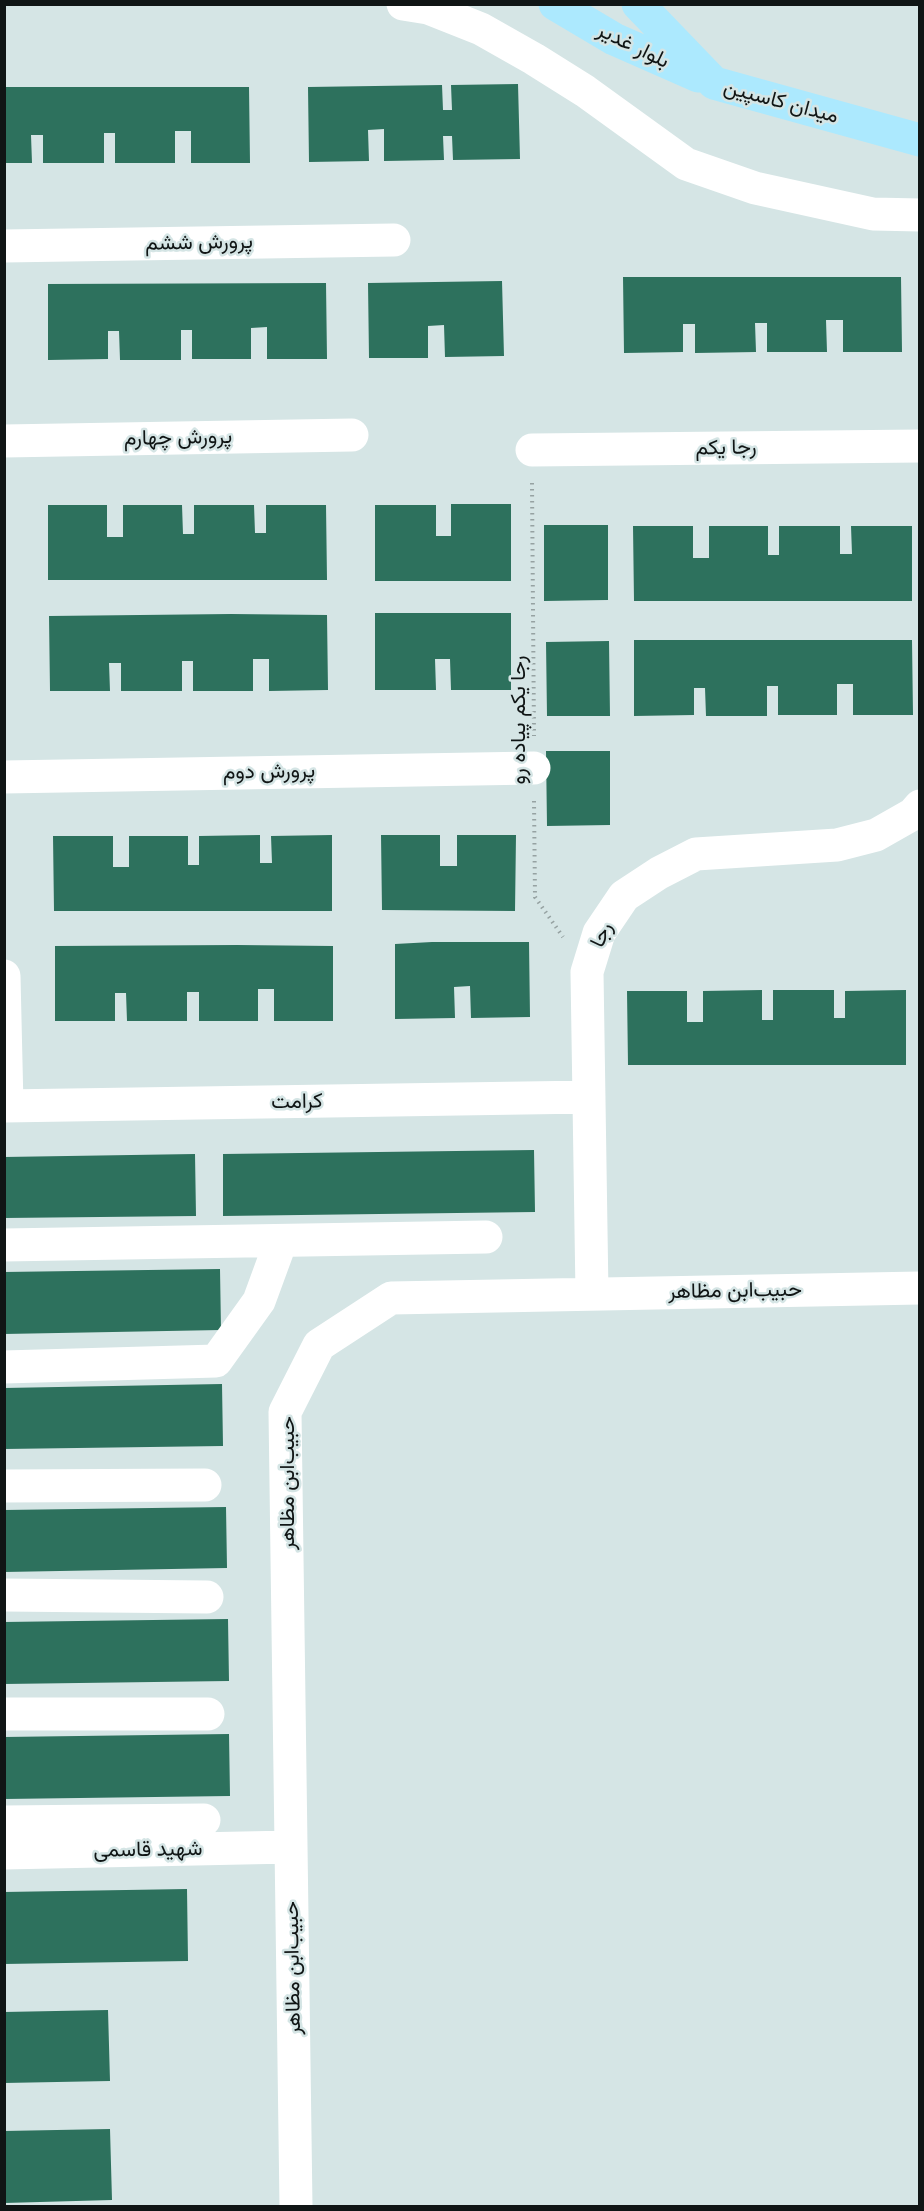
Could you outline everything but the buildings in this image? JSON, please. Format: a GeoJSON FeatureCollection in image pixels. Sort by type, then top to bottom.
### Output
{"type":"FeatureCollection","features":[{"type":"Feature","properties":{"kind":"main road","name":"بلوار غدیر"},"geometry":{"type":"LineString","coordinates":[[555,4],[615,39],[714,83]]}},
{"type":"Feature","properties":{"kind":"main road","name":"میدان کاسپین"},"geometry":{"type":"LineString","coordinates":[[638,4],[714,83],[920,140]]}},
{"type":"Feature","properties":{"kind":"street"},"geometry":{"type":"LineString","coordinates":[[403,4],[428,8],[481,29],[585,91],[686,164],[755,188],[873,214],[920,215]]}},
{"type":"Feature","properties":{"kind":"street","name":"پرورش ششم"},"geometry":{"type":"LineString","coordinates":[[4,246],[394,240]]}},
{"type":"Feature","properties":{"kind":"street","name":"پرورش چهارم"},"geometry":{"type":"LineString","coordinates":[[4,441],[352,435]]}},
{"type":"Feature","properties":{"kind":"street","name":"رجا یکم"},"geometry":{"type":"LineString","coordinates":[[532,450],[920,446]]}},
{"type":"Feature","properties":{"kind":"street","name":"پرورش دوم"},"geometry":{"type":"LineString","coordinates":[[4,777],[534,768]]}},
{"type":"Feature","properties":{"kind":"street","name":"رجا"},"geometry":{"type":"LineString","coordinates":[[592,1294],[587,972],[599,933],[624,896],[668,868],[696,854],[837,845],[876,834],[914,813],[920,806]]}},
{"type":"Feature","properties":{"kind":"street"},"geometry":{"type":"LineString","coordinates":[[4,976],[6,1106]]}},
{"type":"Feature","properties":{"kind":"street","name":"کرامت"},"geometry":{"type":"LineString","coordinates":[[6,1106],[589,1097]]}},
{"type":"Feature","properties":{"kind":"street"},"geometry":{"type":"LineString","coordinates":[[4,1245],[486,1237]]}},
{"type":"Feature","properties":{"kind":"street"},"geometry":{"type":"LineString","coordinates":[[4,1366],[216,1361],[260,1301],[281,1241]]}},
{"type":"Feature","properties":{"kind":"street","name":"حبیب‌ابن مظاهر"},"geometry":{"type":"LineString","coordinates":[[296,2206],[285,1412],[319,1345],[391,1298],[920,1288]]}},
{"type":"Feature","properties":{"kind":"street"},"geometry":{"type":"LineString","coordinates":[[4,1486],[205,1485]]}},
{"type":"Feature","properties":{"kind":"street"},"geometry":{"type":"LineString","coordinates":[[4,1595],[207,1597]]}},
{"type":"Feature","properties":{"kind":"street"},"geometry":{"type":"LineString","coordinates":[[4,1714],[208,1714]]}},
{"type":"Feature","properties":{"kind":"street"},"geometry":{"type":"LineString","coordinates":[[4,1822],[204,1820]]}},
{"type":"Feature","properties":{"kind":"street","name":"شهید قاسمی"},"geometry":{"type":"LineString","coordinates":[[4,1853],[291,1847]]}},
{"type":"Feature","properties":{"kind":"path","name":"رجا یکم پیاده رو"},"geometry":{"type":"LineString","coordinates":[[532,450],[535,897],[587,972]]}}]}
